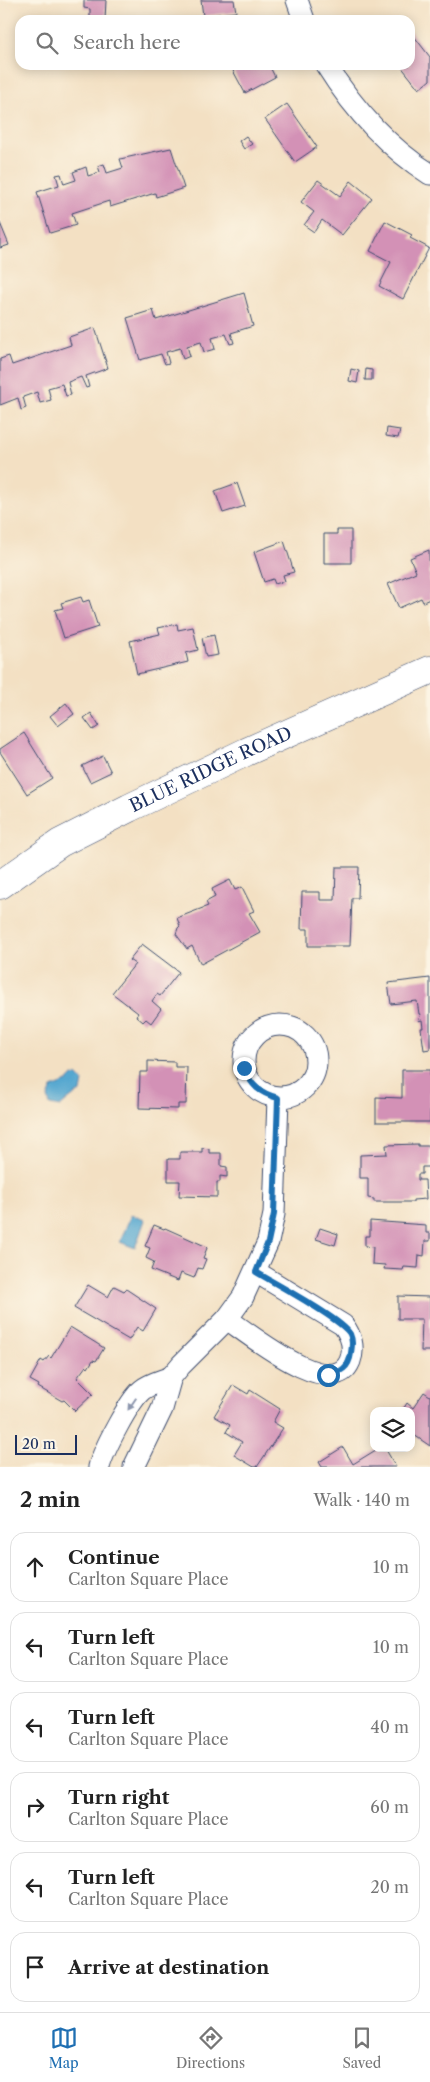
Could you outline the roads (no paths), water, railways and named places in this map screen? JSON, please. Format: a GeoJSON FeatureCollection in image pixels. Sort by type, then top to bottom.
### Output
{"type":"FeatureCollection","features":[{"type":"Feature","properties":{"kind":"main road","name":"BLUE RIDGE ROAD"},"geometry":{"type":"LineString","coordinates":[[2,877],[60,843],[129,808],[246,752],[430,670]]}},
{"type":"Feature","properties":{"kind":"street"},"geometry":{"type":"LineString","coordinates":[[297,0],[302,15]]}},
{"type":"Feature","properties":{"kind":"street"},"geometry":{"type":"LineString","coordinates":[[330,70],[361,114],[392,146],[430,174]]}},
{"type":"Feature","properties":{"kind":"street"},"geometry":{"type":"LineString","coordinates":[[134,1467],[162,1409],[170,1377],[228,1319],[256,1272],[268,1242],[274,1214],[278,1098]]}},
{"type":"Feature","properties":{"kind":"street"},"geometry":{"type":"LineString","coordinates":[[228,1319],[299,1366],[315,1373],[328,1375],[341,1372],[350,1362],[352,1342],[349,1333],[343,1325],[256,1272]]}},
{"type":"Feature","properties":{"kind":"street"},"geometry":{"type":"LineString","coordinates":[[99,1467],[103,1452],[141,1391],[153,1383],[170,1377]]}},
{"type":"Feature","properties":{"kind":"water"},"geometry":{"type":"Polygon","coordinates":[[[77,1075],[83,1081],[81,1092],[60,1107],[50,1105],[48,1097],[52,1088],[67,1082],[77,1075]]]}},
{"type":"Feature","properties":{"kind":"water"},"geometry":{"type":"Polygon","coordinates":[[[131,1215],[145,1220],[135,1248],[120,1242],[131,1215]]]}}]}
